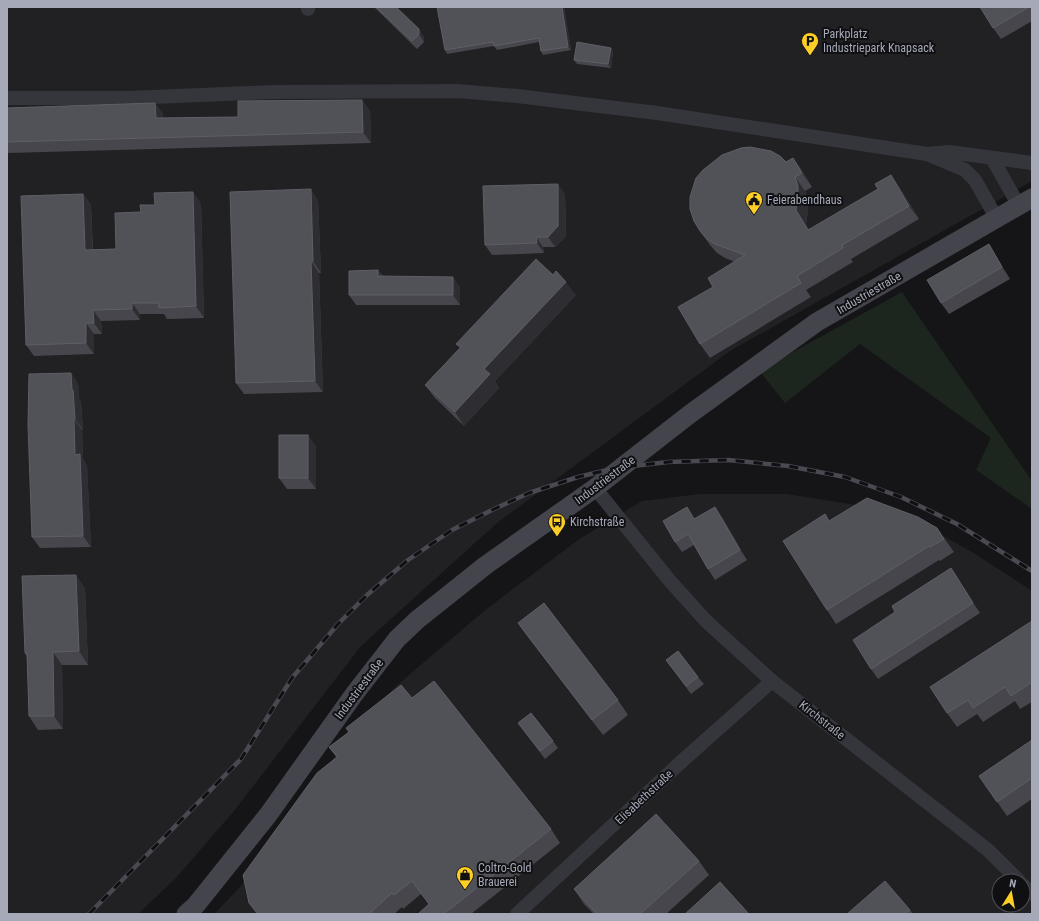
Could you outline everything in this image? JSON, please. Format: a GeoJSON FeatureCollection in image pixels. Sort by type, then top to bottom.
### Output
{"type":"FeatureCollection","features":[{"type":"Feature","properties":{"kind":"main road","name":"Industriestraße"},"geometry":{"type":"LineString","coordinates":[[196,911],[268,815],[355,693],[397,639],[417,620],[486,565],[595,488],[690,414],[817,322],[1026,202]]}},
{"type":"Feature","properties":{"kind":"street"},"geometry":{"type":"LineString","coordinates":[[7,98],[128,98],[274,92],[457,91],[517,96],[657,113],[927,154],[949,152],[1032,163]]}},
{"type":"Feature","properties":{"kind":"street"},"geometry":{"type":"LineString","coordinates":[[927,154],[965,170],[975,180],[997,219]]}},
{"type":"Feature","properties":{"kind":"street"},"geometry":{"type":"LineString","coordinates":[[992,158],[1026,202]]}},
{"type":"Feature","properties":{"kind":"street","name":"Kirchstraße"},"geometry":{"type":"LineString","coordinates":[[595,488],[670,581],[706,621],[772,681],[988,850],[1011,873]]}},
{"type":"Feature","properties":{"kind":"street","name":"Elisabethstraße"},"geometry":{"type":"LineString","coordinates":[[517,914],[675,768],[772,681]]}},
{"type":"Feature","properties":{"kind":"shaded area"},"geometry":{"type":"Polygon","coordinates":[[[7,7],[1032,7],[1032,181],[730,351],[497,523],[361,646],[234,811],[176,878],[138,914],[7,914],[7,7]]]}},
{"type":"Feature","properties":{"kind":"shaded area"},"geometry":{"type":"Polygon","coordinates":[[[902,292],[1032,481],[1032,509],[976,470],[991,438],[860,344],[785,403],[761,373],[793,352],[902,292]]]}},
{"type":"Feature","properties":{"kind":"shaded area"},"geometry":{"type":"Polygon","coordinates":[[[700,494],[787,494],[875,508],[945,537],[974,553],[1032,591],[1032,914],[214,914],[239,888],[354,731],[395,687],[484,611],[578,540],[642,501],[700,494]]]}},
{"type":"Feature","properties":{"kind":"building"},"geometry":{"type":"Polygon","coordinates":[[[376,7],[396,7],[419,29],[419,34],[412,41],[376,7]]]}},
{"type":"Feature","properties":{"kind":"building"},"geometry":{"type":"Polygon","coordinates":[[[437,7],[562,7],[568,47],[541,51],[539,38],[494,46],[493,42],[445,50],[437,7]]]}},
{"type":"Feature","properties":{"kind":"building"},"geometry":{"type":"Polygon","coordinates":[[[980,7],[1029,7],[993,28],[980,7]]]}},
{"type":"Feature","properties":{"kind":"building"},"geometry":{"type":"Polygon","coordinates":[[[577,42],[611,48],[608,64],[574,60],[577,42]]]}},
{"type":"Feature","properties":{"kind":"building"},"geometry":{"type":"Polygon","coordinates":[[[362,100],[363,132],[7,142],[7,108],[155,103],[156,118],[238,117],[238,101],[362,100]]]}},
{"type":"Feature","properties":{"kind":"building"},"geometry":{"type":"Polygon","coordinates":[[[750,147],[771,151],[780,156],[786,162],[793,158],[802,173],[795,177],[798,186],[796,210],[808,230],[878,189],[875,184],[891,175],[909,206],[842,245],[843,248],[797,276],[801,283],[700,344],[678,307],[713,287],[708,278],[745,255],[715,244],[707,239],[694,221],[690,209],[690,197],[696,178],[703,170],[722,155],[741,148],[750,147]]]}},
{"type":"Feature","properties":{"kind":"building"},"geometry":{"type":"Polygon","coordinates":[[[558,184],[558,226],[548,237],[536,237],[537,243],[485,245],[483,186],[558,184]]]}},
{"type":"Feature","properties":{"kind":"building"},"geometry":{"type":"Polygon","coordinates":[[[311,189],[313,261],[311,261],[315,381],[236,383],[230,192],[311,189]]]}},
{"type":"Feature","properties":{"kind":"building"},"geometry":{"type":"Polygon","coordinates":[[[193,192],[196,306],[159,308],[159,303],[132,303],[132,309],[93,310],[94,323],[86,323],[86,343],[26,345],[21,196],[83,194],[85,250],[116,249],[115,213],[141,212],[140,205],[155,205],[154,193],[193,192]]]}},
{"type":"Feature","properties":{"kind":"building"},"geometry":{"type":"Polygon","coordinates":[[[989,244],[1002,267],[941,303],[927,280],[989,244]]]}},
{"type":"Feature","properties":{"kind":"building"},"geometry":{"type":"Polygon","coordinates":[[[536,259],[553,275],[556,271],[566,282],[484,369],[490,374],[455,412],[425,385],[461,347],[456,344],[536,259]]]}},
{"type":"Feature","properties":{"kind":"building"},"geometry":{"type":"Polygon","coordinates":[[[378,270],[378,276],[453,277],[453,295],[349,295],[349,271],[378,270]]]}},
{"type":"Feature","properties":{"kind":"building"},"geometry":{"type":"Polygon","coordinates":[[[71,373],[75,419],[75,455],[80,454],[83,536],[32,537],[28,425],[29,374],[71,373]]]}},
{"type":"Feature","properties":{"kind":"building"},"geometry":{"type":"Polygon","coordinates":[[[279,435],[308,435],[308,478],[279,478],[279,435]]]}},
{"type":"Feature","properties":{"kind":"building"},"geometry":{"type":"Polygon","coordinates":[[[867,498],[918,517],[937,528],[944,539],[930,547],[929,546],[827,610],[783,541],[825,514],[829,521],[867,498]]]}},
{"type":"Feature","properties":{"kind":"building"},"geometry":{"type":"Polygon","coordinates":[[[687,507],[694,519],[715,507],[740,550],[708,569],[688,534],[675,542],[663,521],[687,507]]]}},
{"type":"Feature","properties":{"kind":"building"},"geometry":{"type":"Polygon","coordinates":[[[951,568],[973,603],[871,669],[853,640],[895,612],[892,606],[951,568]]]}},
{"type":"Feature","properties":{"kind":"building"},"geometry":{"type":"Polygon","coordinates":[[[76,575],[79,651],[53,652],[54,716],[29,716],[22,576],[76,575]]]}},
{"type":"Feature","properties":{"kind":"building"},"geometry":{"type":"Polygon","coordinates":[[[544,603],[618,700],[592,720],[518,623],[544,603]]]}},
{"type":"Feature","properties":{"kind":"building"},"geometry":{"type":"Polygon","coordinates":[[[1032,621],[1032,682],[1011,696],[1005,687],[973,708],[968,700],[947,713],[930,687],[1032,621]]]}},
{"type":"Feature","properties":{"kind":"building"},"geometry":{"type":"Polygon","coordinates":[[[678,651],[698,677],[686,686],[666,660],[678,651]]]}},
{"type":"Feature","properties":{"kind":"building"},"geometry":{"type":"Polygon","coordinates":[[[434,681],[551,829],[443,914],[418,914],[429,904],[412,881],[394,895],[392,893],[371,912],[373,914],[258,914],[249,903],[243,875],[317,773],[337,757],[329,747],[349,732],[346,728],[401,685],[412,698],[434,681]]]}},
{"type":"Feature","properties":{"kind":"building"},"geometry":{"type":"Polygon","coordinates":[[[531,713],[553,741],[540,751],[518,723],[531,713]]]}},
{"type":"Feature","properties":{"kind":"building"},"geometry":{"type":"Polygon","coordinates":[[[1032,740],[1032,778],[997,802],[979,776],[1032,740]]]}},
{"type":"Feature","properties":{"kind":"building"},"geometry":{"type":"Polygon","coordinates":[[[656,814],[699,861],[640,914],[597,914],[574,889],[656,814]]]}},
{"type":"Feature","properties":{"kind":"building"},"geometry":{"type":"Polygon","coordinates":[[[885,881],[910,910],[905,914],[847,914],[885,881]]]}},
{"type":"Feature","properties":{"kind":"building"},"geometry":{"type":"Polygon","coordinates":[[[720,882],[749,914],[685,914],[720,882]]]}},
{"type":"Feature","properties":{"kind":"railway"},"geometry":{"type":"LineString","coordinates":[[89,914],[241,759],[292,678],[338,624],[367,595],[408,560],[452,530],[529,493],[578,477],[616,468],[668,462],[728,460],[788,466],[845,477],[901,497],[957,524],[1032,571]]}},
{"type":"Feature","properties":{"kind":"place","name":"Parkplatz Industriepark Knapsack"},"geometry":{"type":"Point","coordinates":[810,56]}},
{"type":"Feature","properties":{"kind":"place","name":"Feierabendhaus"},"geometry":{"type":"Point","coordinates":[754,215]}},
{"type":"Feature","properties":{"kind":"place","name":"Kirchstraße"},"geometry":{"type":"Point","coordinates":[557,537]}},
{"type":"Feature","properties":{"kind":"place","name":"Coltro-Gold Brauerei"},"geometry":{"type":"Point","coordinates":[465,890]}}]}
